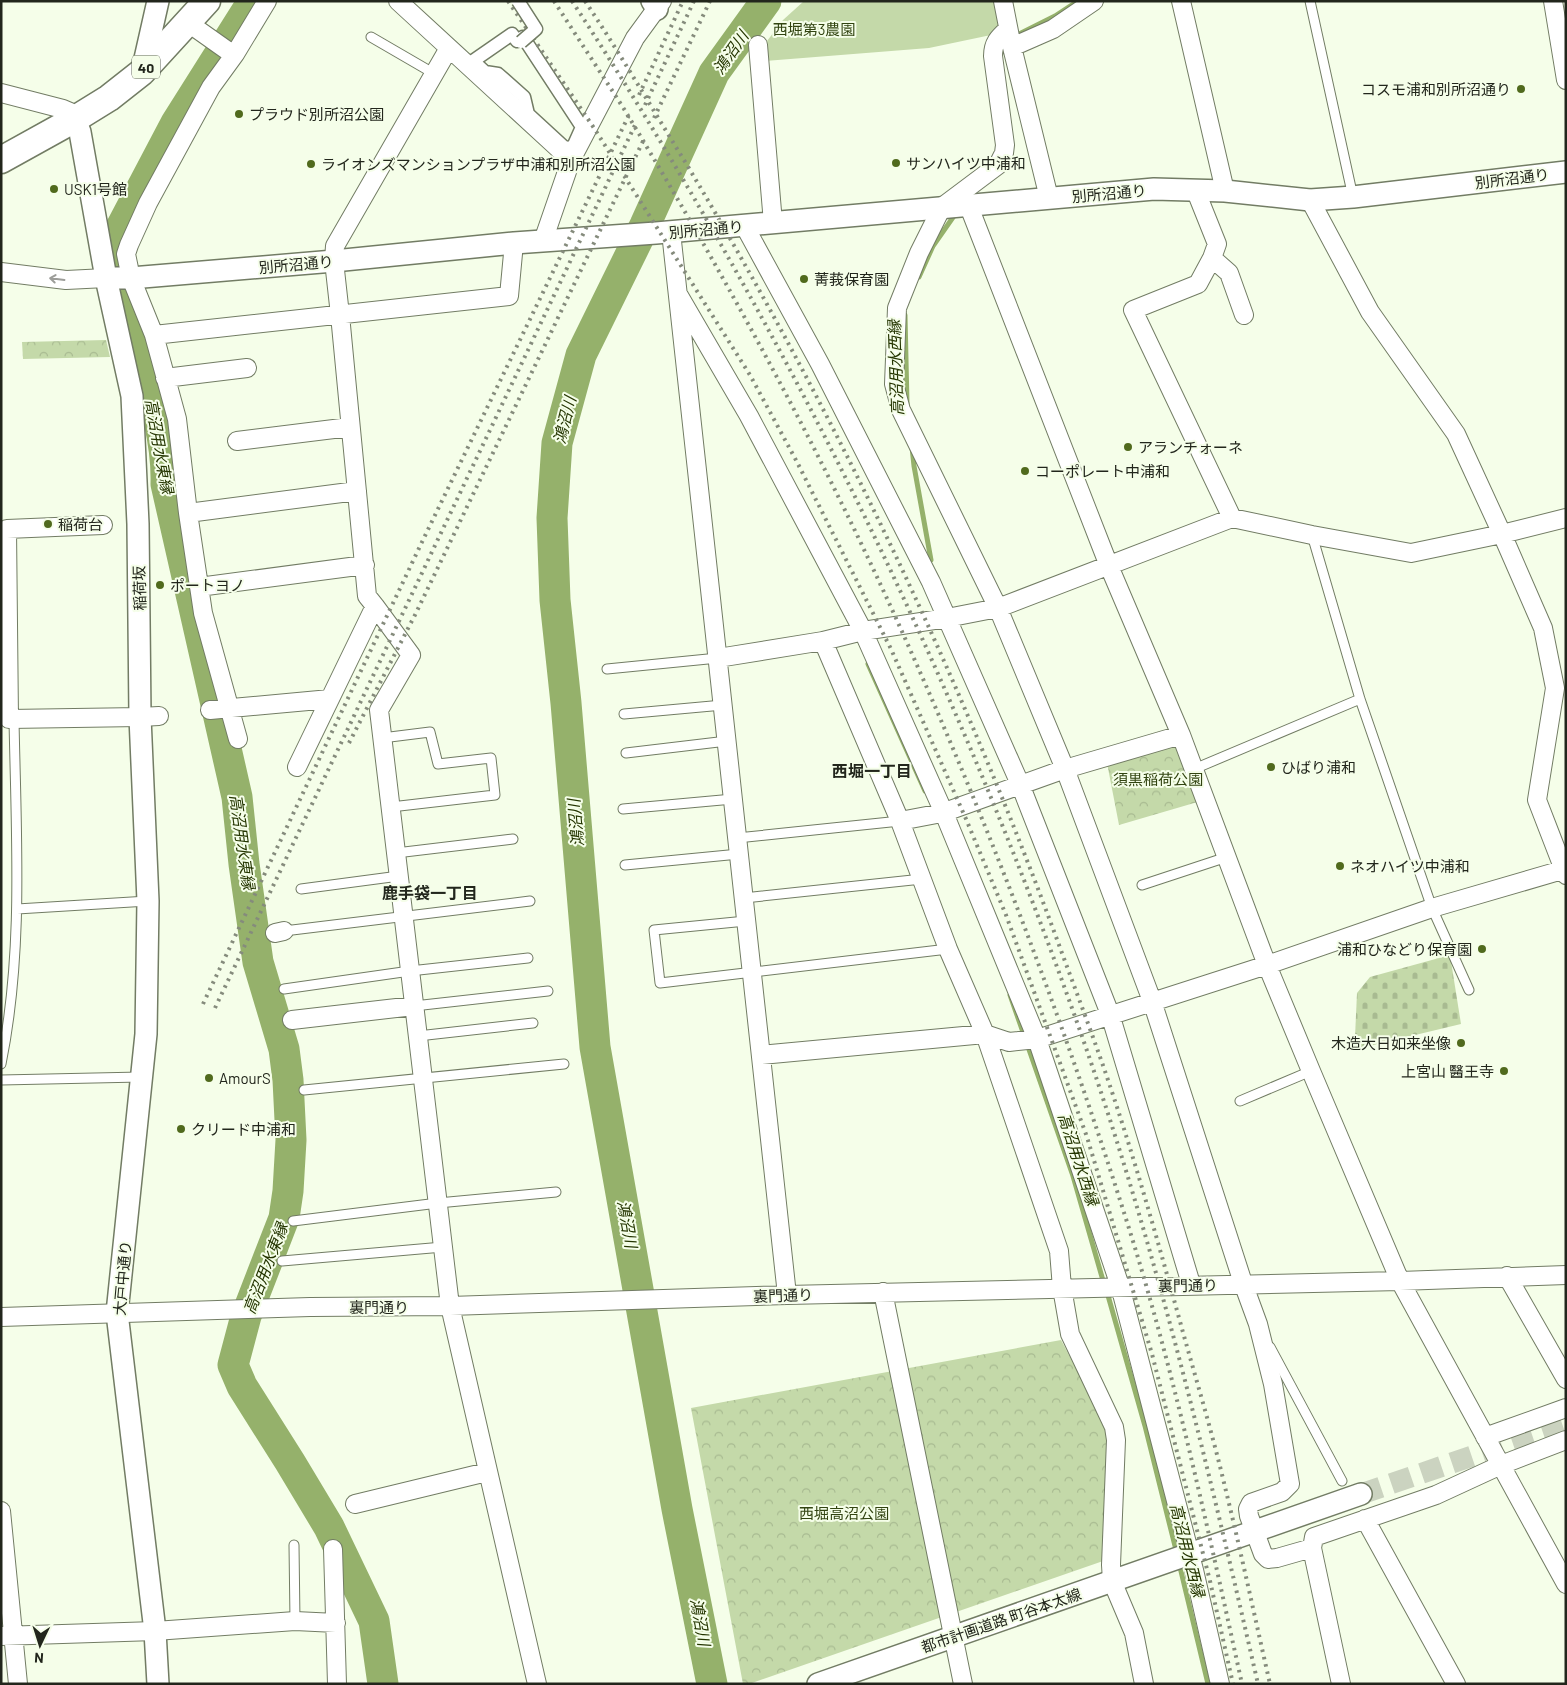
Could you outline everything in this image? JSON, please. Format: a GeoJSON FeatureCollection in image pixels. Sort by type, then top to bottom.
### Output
{"type":"FeatureCollection","features":[{"type":"Feature","properties":{"kind":"main road","name":"40"},"geometry":{"type":"LineString","coordinates":[[1,160],[109,98],[142,72],[207,1]]}},
{"type":"Feature","properties":{"kind":"street"},"geometry":{"type":"LineString","coordinates":[[142,72],[158,1]]}},
{"type":"Feature","properties":{"kind":"street"},"geometry":{"type":"LineString","coordinates":[[238,740],[221,709],[199,587],[177,419],[154,335],[119,278],[128,245],[148,203],[211,87],[232,52],[267,1]]}},
{"type":"Feature","properties":{"kind":"street"},"geometry":{"type":"LineString","coordinates":[[398,1],[571,160]]}},
{"type":"Feature","properties":{"kind":"street"},"geometry":{"type":"LineString","coordinates":[[518,1],[536,29],[521,42]]}},
{"type":"Feature","properties":{"kind":"street"},"geometry":{"type":"LineString","coordinates":[[1003,1],[1010,38],[1049,198]]}},
{"type":"Feature","properties":{"kind":"street"},"geometry":{"type":"LineString","coordinates":[[1094,1],[1053,29],[1010,38],[998,38],[993,48],[993,56],[1005,144],[1004,154],[998,165],[959,205],[937,220],[919,253],[897,308],[894,384],[901,410],[998,608],[1065,769],[1152,1001],[1258,1324],[1273,1384],[1290,1484],[1282,1492],[1251,1503],[1248,1509],[1249,1516],[1263,1554],[1268,1559],[1312,1548]]}},
{"type":"Feature","properties":{"kind":"street"},"geometry":{"type":"LineString","coordinates":[[1181,1],[1226,191]]}},
{"type":"Feature","properties":{"kind":"street"},"geometry":{"type":"LineString","coordinates":[[1553,1],[1566,80]]}},
{"type":"Feature","properties":{"kind":"street"},"geometry":{"type":"LineString","coordinates":[[543,241],[571,160],[636,38],[657,4]]}},
{"type":"Feature","properties":{"kind":"street"},"geometry":{"type":"LineString","coordinates":[[187,22],[232,52]]}},
{"type":"Feature","properties":{"kind":"street"},"geometry":{"type":"LineString","coordinates":[[512,34],[517,41],[523,37],[582,127],[573,147],[565,148],[528,114],[524,97],[498,74],[485,72],[474,60],[512,34]]}},
{"type":"Feature","properties":{"kind":"street"},"geometry":{"type":"LineString","coordinates":[[758,45],[773,222]]}},
{"type":"Feature","properties":{"kind":"street"},"geometry":{"type":"LineString","coordinates":[[449,48],[334,246],[334,261],[367,596],[411,655],[379,710],[450,1306],[537,1684]]}},
{"type":"Feature","properties":{"kind":"street"},"geometry":{"type":"LineString","coordinates":[[1,93],[70,112],[75,119]]}},
{"type":"Feature","properties":{"kind":"street","name":"稲荷坂"},"geometry":{"type":"LineString","coordinates":[[75,119],[119,278],[132,396],[150,716],[148,901]]}},
{"type":"Feature","properties":{"kind":"street","name":"別所沼通り"},"geometry":{"type":"LineString","coordinates":[[1,272],[66,280],[119,278],[334,261],[514,243],[744,226],[959,205],[1154,189],[1226,191],[1310,200],[1353,197],[1566,172]]}},
{"type":"Feature","properties":{"kind":"street"},"geometry":{"type":"LineString","coordinates":[[1195,189],[1217,244],[1212,258],[1198,284],[1133,310],[1232,518]]}},
{"type":"Feature","properties":{"kind":"street"},"geometry":{"type":"LineString","coordinates":[[761,1054],[985,1034],[1009,1042],[1035,1039],[1267,965],[1432,908],[1565,871],[1537,800],[1555,688],[1543,628],[1456,434],[1370,312],[1310,200]]}},
{"type":"Feature","properties":{"kind":"street"},"geometry":{"type":"LineString","coordinates":[[959,205],[1181,735],[1267,965],[1400,1281],[1566,1584]]}},
{"type":"Feature","properties":{"kind":"street"},"geometry":{"type":"LineString","coordinates":[[744,226],[824,372],[931,582],[1020,784],[1110,1014],[1191,1284]]}},
{"type":"Feature","properties":{"kind":"street"},"geometry":{"type":"LineString","coordinates":[[661,232],[678,294],[787,1295]]}},
{"type":"Feature","properties":{"kind":"street"},"geometry":{"type":"LineString","coordinates":[[154,335],[509,296],[514,243]]}},
{"type":"Feature","properties":{"kind":"street"},"geometry":{"type":"LineString","coordinates":[[1212,258],[1229,273],[1244,315]]}},
{"type":"Feature","properties":{"kind":"street"},"geometry":{"type":"LineString","coordinates":[[678,294],[749,416],[863,632],[937,814],[1035,1039],[1111,1287],[1182,1557],[1220,1684]]}},
{"type":"Feature","properties":{"kind":"street"},"geometry":{"type":"LineString","coordinates":[[165,378],[247,368]]}},
{"type":"Feature","properties":{"kind":"street"},"geometry":{"type":"LineString","coordinates":[[237,441],[350,427]]}},
{"type":"Feature","properties":{"kind":"street"},"geometry":{"type":"LineString","coordinates":[[188,513],[357,490]]}},
{"type":"Feature","properties":{"kind":"street"},"geometry":{"type":"LineString","coordinates":[[718,658],[823,641],[998,608],[1232,518],[1411,553],[1502,534],[1566,518]]}},
{"type":"Feature","properties":{"kind":"street"},"geometry":{"type":"LineString","coordinates":[[102,525],[7,528],[9,719],[150,716]]}},
{"type":"Feature","properties":{"kind":"street"},"geometry":{"type":"LineString","coordinates":[[199,587],[365,565]]}},
{"type":"Feature","properties":{"kind":"street"},"geometry":{"type":"LineString","coordinates":[[297,767],[376,606]]}},
{"type":"Feature","properties":{"kind":"street"},"geometry":{"type":"LineString","coordinates":[[823,641],[900,821],[948,949],[985,1034],[1059,1251],[1062,1288],[1070,1334],[1114,1427],[1116,1440],[1112,1581],[1134,1633],[1144,1684]]}},
{"type":"Feature","properties":{"kind":"street"},"geometry":{"type":"LineString","coordinates":[[221,709],[330,699]]}},
{"type":"Feature","properties":{"kind":"street"},"geometry":{"type":"LineString","coordinates":[[900,821],[937,814],[1065,769],[1181,735]]}},
{"type":"Feature","properties":{"kind":"street","name":"大戸中通り"},"geometry":{"type":"LineString","coordinates":[[148,901],[146,1034],[117,1313],[155,1630],[158,1684]]}},
{"type":"Feature","properties":{"kind":"street"},"geometry":{"type":"LineString","coordinates":[[292,1020],[414,1006]]}},
{"type":"Feature","properties":{"kind":"street","name":"裏門通り"},"geometry":{"type":"LineString","coordinates":[[1,1317],[310,1307],[450,1306],[883,1292],[1400,1281],[1566,1275]]}},
{"type":"Feature","properties":{"kind":"street"},"geometry":{"type":"LineString","coordinates":[[1507,1276],[1566,1379]]}},
{"type":"Feature","properties":{"kind":"street"},"geometry":{"type":"LineString","coordinates":[[883,1292],[963,1684]]}},
{"type":"Feature","properties":{"kind":"street"},"geometry":{"type":"LineString","coordinates":[[1484,1437],[1566,1408]]}},
{"type":"Feature","properties":{"kind":"street"},"geometry":{"type":"LineString","coordinates":[[1341,1684],[1312,1548],[1314,1537],[1436,1495],[1501,1465],[1566,1440]]}},
{"type":"Feature","properties":{"kind":"street"},"geometry":{"type":"LineString","coordinates":[[354,1504],[487,1472]]}},
{"type":"Feature","properties":{"kind":"street","name":"都市計画道路 町谷本太線"},"geometry":{"type":"LineString","coordinates":[[818,1684],[1361,1494]]}},
{"type":"Feature","properties":{"kind":"street"},"geometry":{"type":"LineString","coordinates":[[1,1511],[7,1636],[18,1684]]}},
{"type":"Feature","properties":{"kind":"street"},"geometry":{"type":"LineString","coordinates":[[1366,1519],[1456,1684]]}},
{"type":"Feature","properties":{"kind":"street"},"geometry":{"type":"LineString","coordinates":[[333,1549],[338,1684]]}},
{"type":"Feature","properties":{"kind":"street"},"geometry":{"type":"LineString","coordinates":[[7,1636],[155,1630],[295,1621],[336,1623]]}},
{"type":"Feature","properties":{"kind":"lane"},"geometry":{"type":"LineString","coordinates":[[1310,1],[1353,197]]}},
{"type":"Feature","properties":{"kind":"lane"},"geometry":{"type":"LineString","coordinates":[[371,37],[433,73]]}},
{"type":"Feature","properties":{"kind":"lane"},"geometry":{"type":"LineString","coordinates":[[1312,535],[1360,699],[1432,908],[1469,990]]}},
{"type":"Feature","properties":{"kind":"lane"},"geometry":{"type":"LineString","coordinates":[[608,669],[718,658]]}},
{"type":"Feature","properties":{"kind":"lane"},"geometry":{"type":"LineString","coordinates":[[1194,769],[1360,699]]}},
{"type":"Feature","properties":{"kind":"lane"},"geometry":{"type":"LineString","coordinates":[[624,714],[723,705]]}},
{"type":"Feature","properties":{"kind":"lane"},"geometry":{"type":"LineString","coordinates":[[1,1064],[9,1021],[18,909],[14,719]]}},
{"type":"Feature","properties":{"kind":"lane"},"geometry":{"type":"LineString","coordinates":[[382,738],[430,732],[438,764],[491,758],[495,795],[390,806]]}},
{"type":"Feature","properties":{"kind":"lane"},"geometry":{"type":"LineString","coordinates":[[626,753],[727,741]]}},
{"type":"Feature","properties":{"kind":"lane"},"geometry":{"type":"LineString","coordinates":[[623,809],[733,798]]}},
{"type":"Feature","properties":{"kind":"lane"},"geometry":{"type":"LineString","coordinates":[[626,865],[900,821]]}},
{"type":"Feature","properties":{"kind":"lane"},"geometry":{"type":"LineString","coordinates":[[396,853],[514,839]]}},
{"type":"Feature","properties":{"kind":"lane"},"geometry":{"type":"LineString","coordinates":[[1142,885],[1227,858]]}},
{"type":"Feature","properties":{"kind":"lane"},"geometry":{"type":"LineString","coordinates":[[301,889],[399,876]]}},
{"type":"Feature","properties":{"kind":"lane"},"geometry":{"type":"LineString","coordinates":[[744,898],[922,879]]}},
{"type":"Feature","properties":{"kind":"lane"},"geometry":{"type":"LineString","coordinates":[[18,909],[148,901]]}},
{"type":"Feature","properties":{"kind":"lane"},"geometry":{"type":"LineString","coordinates":[[280,932],[530,902]]}},
{"type":"Feature","properties":{"kind":"lane"},"geometry":{"type":"LineString","coordinates":[[746,921],[654,930],[660,983],[948,949]]}},
{"type":"Feature","properties":{"kind":"lane"},"geometry":{"type":"LineString","coordinates":[[284,989],[410,971],[528,958]]}},
{"type":"Feature","properties":{"kind":"lane"},"geometry":{"type":"LineString","coordinates":[[414,1006],[548,991]]}},
{"type":"Feature","properties":{"kind":"lane"},"geometry":{"type":"LineString","coordinates":[[418,1036],[533,1023]]}},
{"type":"Feature","properties":{"kind":"lane"},"geometry":{"type":"LineString","coordinates":[[304,1090],[564,1064]]}},
{"type":"Feature","properties":{"kind":"lane"},"geometry":{"type":"LineString","coordinates":[[1240,1101],[1311,1072]]}},
{"type":"Feature","properties":{"kind":"lane"},"geometry":{"type":"LineString","coordinates":[[1,1080],[142,1077]]}},
{"type":"Feature","properties":{"kind":"lane"},"geometry":{"type":"LineString","coordinates":[[293,1221],[438,1203],[556,1192]]}},
{"type":"Feature","properties":{"kind":"lane"},"geometry":{"type":"LineString","coordinates":[[282,1261],[443,1247]]}},
{"type":"Feature","properties":{"kind":"lane"},"geometry":{"type":"LineString","coordinates":[[1258,1324],[1342,1481]]}},
{"type":"Feature","properties":{"kind":"lane"},"geometry":{"type":"LineString","coordinates":[[294,1545],[295,1621]]}},
{"type":"Feature","properties":{"kind":"green space","name":"西堀第3農園"},"geometry":{"type":"Polygon","coordinates":[[[804,1],[998,1],[1002,26],[991,35],[929,48],[765,61],[764,45],[783,20],[804,1]]]}},
{"type":"Feature","properties":{"kind":"green space"},"geometry":{"type":"Polygon","coordinates":[[[106,340],[110,357],[23,359],[22,342],[106,340]]]}},
{"type":"Feature","properties":{"kind":"green space","name":"須黒稲荷公園"},"geometry":{"type":"Polygon","coordinates":[[[1181,735],[1201,801],[1119,825],[1107,763],[1181,735]]]}},
{"type":"Feature","properties":{"kind":"green space"},"geometry":{"type":"Polygon","coordinates":[[[1450,955],[1461,1024],[1357,1049],[1355,1037],[1357,993],[1370,977],[1450,955]]]}},
{"type":"Feature","properties":{"kind":"green space","name":"西堀高沼公園"},"geometry":{"type":"Polygon","coordinates":[[[1061,1340],[1108,1429],[1106,1560],[749,1684],[743,1684],[691,1408],[1061,1340]]]}},
{"type":"Feature","properties":{"kind":"waterway","name":"高沼用水東縁"},"geometry":{"type":"LineString","coordinates":[[253,1],[176,123],[116,237],[115,256],[127,311],[162,434],[166,484],[237,797],[244,864],[258,962],[284,1049],[288,1080],[291,1140],[288,1191],[284,1218],[246,1316],[233,1365],[242,1386],[329,1527],[374,1621],[383,1684]]}},
{"type":"Feature","properties":{"kind":"waterway","name":"鴻沼川"},"geometry":{"type":"LineString","coordinates":[[712,1684],[677,1509],[595,1047],[566,703],[555,600],[552,518],[557,443],[581,355],[645,225],[714,73],[766,1]]}},
{"type":"Feature","properties":{"kind":"waterway","name":"高沼用水西縁"},"geometry":{"type":"LineString","coordinates":[[1013,37],[1055,16],[1078,1]]}},
{"type":"Feature","properties":{"kind":"waterway","name":"高沼用水西縁"},"geometry":{"type":"LineString","coordinates":[[919,277],[933,246],[956,213]]}},
{"type":"Feature","properties":{"kind":"waterway","name":"高沼用水西縁"},"geometry":{"type":"LineString","coordinates":[[905,315],[907,404]]}},
{"type":"Feature","properties":{"kind":"waterway","name":"高沼用水西縁"},"geometry":{"type":"LineString","coordinates":[[912,447],[931,560]]}},
{"type":"Feature","properties":{"kind":"waterway","name":"高沼用水西縁"},"geometry":{"type":"LineString","coordinates":[[868,664],[925,791]]}},
{"type":"Feature","properties":{"kind":"waterway","name":"高沼用水西縁"},"geometry":{"type":"LineString","coordinates":[[1010,995],[1073,1176],[1104,1284]]}},
{"type":"Feature","properties":{"kind":"waterway","name":"高沼用水西縁"},"geometry":{"type":"LineString","coordinates":[[1107,1292],[1145,1426],[1177,1554]]}},
{"type":"Feature","properties":{"kind":"waterway","name":"高沼用水西縁"},"geometry":{"type":"LineString","coordinates":[[1179,1563],[1208,1684]]}},
{"type":"Feature","properties":{"kind":"tunnel"},"geometry":{"type":"LineString","coordinates":[[1361,1494],[1566,1424]]}},
{"type":"Feature","properties":{"kind":"railway"},"geometry":{"type":"LineString","coordinates":[[508,1],[594,128],[750,375],[797,462],[891,649],[966,819],[1006,915],[1087,1137],[1152,1354],[1210,1581],[1233,1684]]}},
{"type":"Feature","properties":{"kind":"railway"},"geometry":{"type":"LineString","coordinates":[[554,1],[624,109],[700,238],[772,368],[841,501],[873,568],[968,784],[1055,1009],[1132,1238],[1178,1404],[1205,1515],[1242,1684]]}},
{"type":"Feature","properties":{"kind":"railway"},"geometry":{"type":"LineString","coordinates":[[572,1],[647,120],[719,242],[788,365],[852,491],[913,618],[970,748],[1023,879],[1073,1011],[1128,1177],[1176,1345],[1258,1684]]}},
{"type":"Feature","properties":{"kind":"railway"},"geometry":{"type":"LineString","coordinates":[[585,1],[687,165],[741,257],[841,445],[889,541],[934,638],[1017,834],[1100,1057],[1142,1187],[1216,1449],[1270,1684]]}},
{"type":"Feature","properties":{"kind":"railway"},"geometry":{"type":"LineString","coordinates":[[639,95],[683,1]]}},
{"type":"Feature","properties":{"kind":"railway"},"geometry":{"type":"LineString","coordinates":[[645,105],[694,1]]}},
{"type":"Feature","properties":{"kind":"railway"},"geometry":{"type":"LineString","coordinates":[[654,118],[710,1]]}},
{"type":"Feature","properties":{"kind":"railway"},"geometry":{"type":"LineString","coordinates":[[203,1004],[422,542],[630,113]]}},
{"type":"Feature","properties":{"kind":"railway"},"geometry":{"type":"LineString","coordinates":[[215,1008],[636,123]]}},
{"type":"Feature","properties":{"kind":"railway"},"geometry":{"type":"LineString","coordinates":[[349,743],[416,613],[644,139]]}},
{"type":"Feature","properties":{"kind":"place","name":"コスモ浦和別所沼通り"},"geometry":{"type":"Point","coordinates":[1521,89]}},
{"type":"Feature","properties":{"kind":"place","name":"プラウド別所沼公園"},"geometry":{"type":"Point","coordinates":[239,114]}},
{"type":"Feature","properties":{"kind":"place","name":"サンハイツ中浦和"},"geometry":{"type":"Point","coordinates":[896,163]}},
{"type":"Feature","properties":{"kind":"place","name":"ライオンズマンションプラザ中浦和別所沼公園"},"geometry":{"type":"Point","coordinates":[311,164]}},
{"type":"Feature","properties":{"kind":"place","name":"USK1号館"},"geometry":{"type":"Point","coordinates":[54,189]}},
{"type":"Feature","properties":{"kind":"place","name":"菁莪保育園"},"geometry":{"type":"Point","coordinates":[804,279]}},
{"type":"Feature","properties":{"kind":"place","name":"アランチォーネ"},"geometry":{"type":"Point","coordinates":[1128,447]}},
{"type":"Feature","properties":{"kind":"place","name":"コーポレート中浦和"},"geometry":{"type":"Point","coordinates":[1025,471]}},
{"type":"Feature","properties":{"kind":"place","name":"稲荷台"},"geometry":{"type":"Point","coordinates":[48,524]}},
{"type":"Feature","properties":{"kind":"place","name":"ポートヨノ"},"geometry":{"type":"Point","coordinates":[160,585]}},
{"type":"Feature","properties":{"kind":"place","name":"ひばり浦和"},"geometry":{"type":"Point","coordinates":[1271,767]}},
{"type":"Feature","properties":{"kind":"place","name":"ネオハイツ中浦和"},"geometry":{"type":"Point","coordinates":[1340,866]}},
{"type":"Feature","properties":{"kind":"place","name":"浦和ひなどり保育園"},"geometry":{"type":"Point","coordinates":[1482,949]}},
{"type":"Feature","properties":{"kind":"place","name":"木造大日如来坐像"},"geometry":{"type":"Point","coordinates":[1461,1043]}},
{"type":"Feature","properties":{"kind":"place","name":"上宮山 醫王寺"},"geometry":{"type":"Point","coordinates":[1504,1071]}},
{"type":"Feature","properties":{"kind":"place","name":"AmourS"},"geometry":{"type":"Point","coordinates":[209,1078]}},
{"type":"Feature","properties":{"kind":"place","name":"クリード中浦和"},"geometry":{"type":"Point","coordinates":[181,1129]}},
{"type":"Feature","properties":{"kind":"district","name":"西堀一丁目"},"geometry":{"type":"Point","coordinates":[872,770]}},
{"type":"Feature","properties":{"kind":"district","name":"鹿手袋一丁目"},"geometry":{"type":"Point","coordinates":[430,892]}}]}
